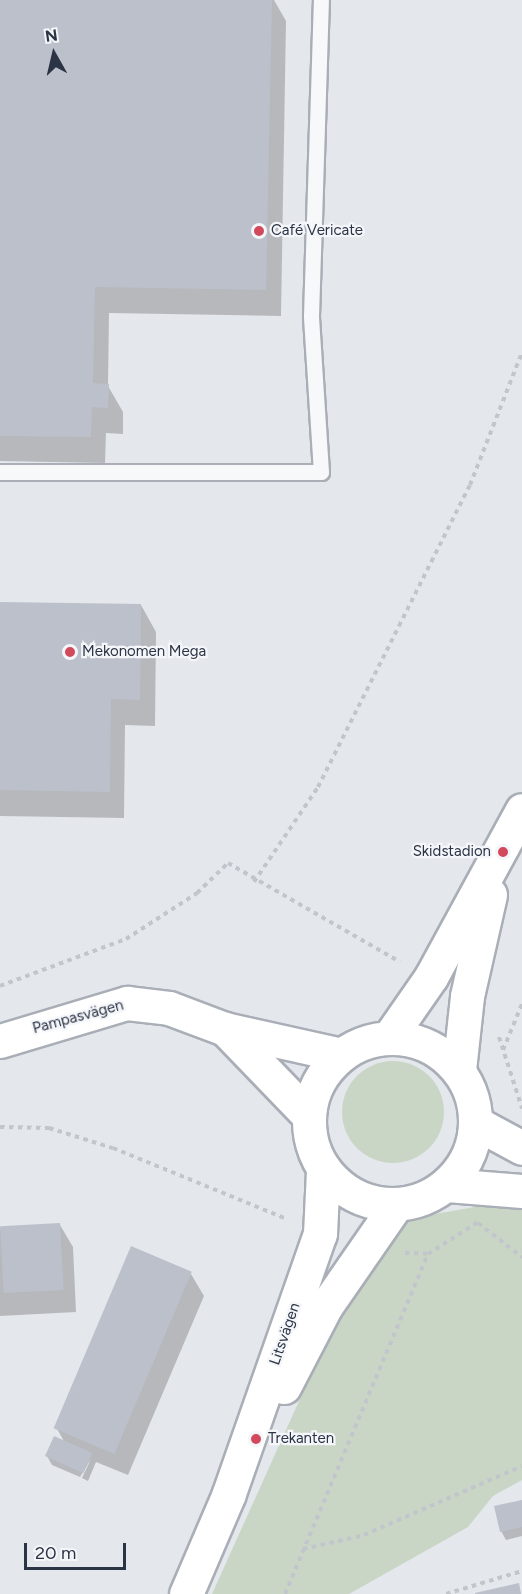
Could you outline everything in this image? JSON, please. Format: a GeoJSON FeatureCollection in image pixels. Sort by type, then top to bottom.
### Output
{"type":"FeatureCollection","features":[{"type":"Feature","properties":{"kind":"main road"},"geometry":{"type":"LineString","coordinates":[[390,1036],[431,977],[497,864],[522,810]]}},
{"type":"Feature","properties":{"kind":"main road"},"geometry":{"type":"LineString","coordinates":[[459,1070],[467,996],[497,864]]}},
{"type":"Feature","properties":{"kind":"main road","name":"Pampasvägen"},"geometry":{"type":"LineString","coordinates":[[0,1041],[127,1003],[169,1008],[225,1029],[341,1055]]}},
{"type":"Feature","properties":{"kind":"main road","name":"Pampasvägen"},"geometry":{"type":"LineString","coordinates":[[225,1029],[308,1115]]}},
{"type":"Feature","properties":{"kind":"main road"},"geometry":{"type":"LineString","coordinates":[[390,1036],[423,1043],[459,1070],[472,1096],[476,1123],[470,1151],[447,1185],[422,1200],[396,1205],[359,1198],[323,1170],[310,1142],[308,1115],[316,1084],[341,1055],[390,1036]]}},
{"type":"Feature","properties":{"kind":"main road"},"geometry":{"type":"LineString","coordinates":[[476,1123],[522,1148]]}},
{"type":"Feature","properties":{"kind":"main road","name":"Litsvägen"},"geometry":{"type":"LineString","coordinates":[[186,1594],[228,1496],[320,1234],[323,1170]]}},
{"type":"Feature","properties":{"kind":"main road"},"geometry":{"type":"LineString","coordinates":[[447,1185],[522,1191]]}},
{"type":"Feature","properties":{"kind":"main road","name":"Litsvägen"},"geometry":{"type":"LineString","coordinates":[[228,1496],[326,1306],[396,1205]]}},
{"type":"Feature","properties":{"kind":"lane"},"geometry":{"type":"LineString","coordinates":[[0,472],[321,472],[311,316],[321,0]]}},
{"type":"Feature","properties":{"kind":"path"},"geometry":{"type":"LineString","coordinates":[[254,882],[323,776],[470,485],[522,352]]}},
{"type":"Feature","properties":{"kind":"path"},"geometry":{"type":"LineString","coordinates":[[0,986],[126,939],[196,893],[228,863],[254,882],[431,977]]}},
{"type":"Feature","properties":{"kind":"path"},"geometry":{"type":"LineString","coordinates":[[467,996],[487,1006],[522,1108]]}},
{"type":"Feature","properties":{"kind":"path"},"geometry":{"type":"LineString","coordinates":[[503,1050],[522,1004]]}},
{"type":"Feature","properties":{"kind":"path"},"geometry":{"type":"LineString","coordinates":[[477,1222],[522,1257]]}},
{"type":"Feature","properties":{"kind":"path"},"geometry":{"type":"LineString","coordinates":[[285,1594],[428,1254]]}},
{"type":"Feature","properties":{"kind":"path"},"geometry":{"type":"LineString","coordinates":[[303,1549],[364,1535],[522,1466]]}},
{"type":"Feature","properties":{"kind":"path"},"geometry":{"type":"LineString","coordinates":[[446,1594],[522,1571]]}},
{"type":"Feature","properties":{"kind":"green space"},"geometry":{"type":"Polygon","coordinates":[[[393,1061],[413,1064],[422,1069],[436,1083],[441,1092],[444,1112],[441,1132],[436,1141],[422,1155],[413,1160],[393,1163],[373,1160],[364,1155],[350,1141],[345,1132],[342,1112],[345,1092],[350,1083],[364,1069],[373,1064],[393,1061]]]}},
{"type":"Feature","properties":{"kind":"green space"},"geometry":{"type":"Polygon","coordinates":[[[503,1202],[522,1205],[522,1480],[493,1496],[468,1527],[349,1594],[212,1594],[364,1257],[407,1219],[503,1202]]]}},
{"type":"Feature","properties":{"kind":"building"},"geometry":{"type":"Polygon","coordinates":[[[0,0],[272,0],[266,290],[95,287],[93,383],[109,384],[108,408],[92,407],[91,437],[0,436],[0,0]]]}},
{"type":"Feature","properties":{"kind":"building","name":"Mekonomen Mega"},"geometry":{"type":"Polygon","coordinates":[[[0,602],[141,604],[140,700],[111,699],[110,792],[0,790],[0,602]]]}},
{"type":"Feature","properties":{"kind":"building"},"geometry":{"type":"Polygon","coordinates":[[[60,1223],[64,1290],[4,1293],[0,1226],[60,1223]]]}},
{"type":"Feature","properties":{"kind":"building"},"geometry":{"type":"Polygon","coordinates":[[[131,1246],[192,1272],[114,1454],[54,1428],[131,1246]]]}},
{"type":"Feature","properties":{"kind":"building"},"geometry":{"type":"Polygon","coordinates":[[[54,1436],[92,1453],[83,1473],[45,1456],[54,1436]]]}},
{"type":"Feature","properties":{"kind":"building"},"geometry":{"type":"Polygon","coordinates":[[[522,1500],[522,1527],[500,1532],[494,1506],[522,1500]]]}},
{"type":"Feature","properties":{"kind":"building"},"geometry":{"type":"Polygon","coordinates":[[[519,1583],[521,1594],[475,1594],[475,1593],[519,1583]]]}},
{"type":"Feature","properties":{"kind":"place","name":"Café Vericate"},"geometry":{"type":"Point","coordinates":[259,231]}},
{"type":"Feature","properties":{"kind":"place","name":"Mekonomen Mega"},"geometry":{"type":"Point","coordinates":[70,652]}},
{"type":"Feature","properties":{"kind":"place","name":"Skidstadion"},"geometry":{"type":"Point","coordinates":[503,852]}},
{"type":"Feature","properties":{"kind":"place","name":"Trekanten"},"geometry":{"type":"Point","coordinates":[256,1439]}}]}
